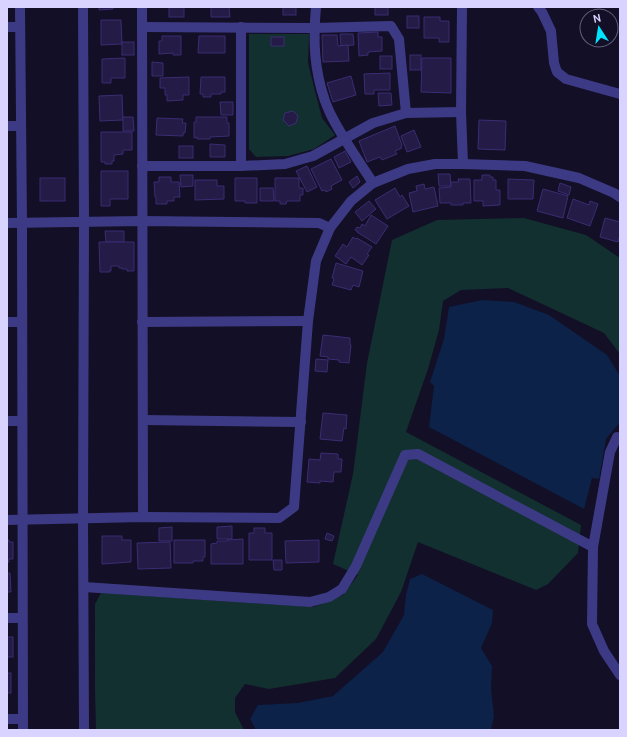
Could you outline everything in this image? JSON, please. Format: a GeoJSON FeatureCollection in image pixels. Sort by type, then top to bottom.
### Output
{"type":"FeatureCollection","features":[{"type":"Feature","properties":{"kind":"street"},"geometry":{"type":"LineString","coordinates":[[20,7],[23,730]]}},
{"type":"Feature","properties":{"kind":"street"},"geometry":{"type":"LineString","coordinates":[[83,7],[84,730]]}},
{"type":"Feature","properties":{"kind":"street"},"geometry":{"type":"LineString","coordinates":[[142,7],[143,517]]}},
{"type":"Feature","properties":{"kind":"street"},"geometry":{"type":"LineString","coordinates":[[316,7],[314,28],[315,57],[320,86],[330,114],[373,183]]}},
{"type":"Feature","properties":{"kind":"street"},"geometry":{"type":"LineString","coordinates":[[462,7],[461,112],[463,164]]}},
{"type":"Feature","properties":{"kind":"street"},"geometry":{"type":"LineString","coordinates":[[538,7],[551,31],[554,63],[557,72],[566,79],[620,94]]}},
{"type":"Feature","properties":{"kind":"street"},"geometry":{"type":"LineString","coordinates":[[142,26],[314,28],[391,26],[399,39],[406,113]]}},
{"type":"Feature","properties":{"kind":"street"},"geometry":{"type":"LineString","coordinates":[[7,27],[19,27]]}},
{"type":"Feature","properties":{"kind":"street"},"geometry":{"type":"LineString","coordinates":[[241,27],[241,166]]}},
{"type":"Feature","properties":{"kind":"street"},"geometry":{"type":"LineString","coordinates":[[142,166],[241,166],[285,164],[313,156],[373,123],[406,113],[461,112]]}},
{"type":"Feature","properties":{"kind":"street"},"geometry":{"type":"LineString","coordinates":[[7,126],[21,126]]}},
{"type":"Feature","properties":{"kind":"street"},"geometry":{"type":"LineString","coordinates":[[7,520],[143,517],[279,518],[294,507],[308,321],[316,261],[330,228],[351,201],[373,183],[408,169],[435,164],[525,166],[579,178],[620,197]]}},
{"type":"Feature","properties":{"kind":"street"},"geometry":{"type":"LineString","coordinates":[[7,223],[142,221],[319,223],[330,228]]}},
{"type":"Feature","properties":{"kind":"street"},"geometry":{"type":"LineString","coordinates":[[142,322],[308,321]]}},
{"type":"Feature","properties":{"kind":"street"},"geometry":{"type":"LineString","coordinates":[[7,322],[22,322]]}},
{"type":"Feature","properties":{"kind":"street"},"geometry":{"type":"LineString","coordinates":[[143,420],[300,422]]}},
{"type":"Feature","properties":{"kind":"street"},"geometry":{"type":"LineString","coordinates":[[7,421],[22,421]]}},
{"type":"Feature","properties":{"kind":"street"},"geometry":{"type":"LineString","coordinates":[[617,437],[610,452],[593,547],[592,624],[604,651],[620,675]]}},
{"type":"Feature","properties":{"kind":"street"},"geometry":{"type":"LineString","coordinates":[[84,587],[310,602],[329,597],[342,589],[356,566],[404,455],[411,454],[418,454],[593,547]]}},
{"type":"Feature","properties":{"kind":"street"},"geometry":{"type":"LineString","coordinates":[[7,618],[22,618]]}},
{"type":"Feature","properties":{"kind":"street"},"geometry":{"type":"LineString","coordinates":[[7,719],[22,719]]}},
{"type":"Feature","properties":{"kind":"green space"},"geometry":{"type":"Polygon","coordinates":[[[249,34],[309,34],[308,63],[315,91],[322,118],[335,135],[314,149],[288,156],[256,157],[249,149],[249,34]]]}},
{"type":"Feature","properties":{"kind":"green space"},"geometry":{"type":"Polygon","coordinates":[[[524,218],[586,235],[620,258],[620,354],[604,333],[508,288],[461,290],[443,301],[439,330],[428,369],[406,432],[581,525],[578,553],[548,584],[536,590],[418,542],[401,592],[376,639],[335,678],[269,689],[245,684],[235,698],[235,712],[244,730],[96,730],[95,604],[101,593],[314,607],[343,595],[358,575],[333,564],[353,474],[367,363],[392,240],[437,220],[524,218]]]}},
{"type":"Feature","properties":{"kind":"water"},"geometry":{"type":"Polygon","coordinates":[[[482,300],[514,302],[549,315],[607,355],[620,376],[620,422],[606,439],[599,479],[592,478],[584,509],[429,427],[434,386],[430,382],[444,339],[449,307],[482,300]]]}},
{"type":"Feature","properties":{"kind":"water"},"geometry":{"type":"Polygon","coordinates":[[[422,574],[493,610],[492,623],[481,648],[492,666],[491,688],[494,716],[491,730],[256,730],[250,719],[258,705],[298,703],[333,696],[383,652],[404,615],[406,595],[410,579],[422,574]]]}},
{"type":"Feature","properties":{"kind":"building"},"geometry":{"type":"Polygon","coordinates":[[[99,7],[113,7],[113,9],[99,10],[99,7]]]}},
{"type":"Feature","properties":{"kind":"building"},"geometry":{"type":"Polygon","coordinates":[[[169,7],[184,7],[184,17],[169,17],[169,7]]]}},
{"type":"Feature","properties":{"kind":"building"},"geometry":{"type":"Polygon","coordinates":[[[211,7],[229,7],[230,17],[211,17],[211,7]]]}},
{"type":"Feature","properties":{"kind":"building"},"geometry":{"type":"Polygon","coordinates":[[[283,7],[296,7],[296,15],[283,15],[283,7]]]}},
{"type":"Feature","properties":{"kind":"building"},"geometry":{"type":"Polygon","coordinates":[[[375,7],[388,7],[388,15],[375,15],[375,7]]]}},
{"type":"Feature","properties":{"kind":"building"},"geometry":{"type":"Polygon","coordinates":[[[407,16],[419,16],[419,28],[407,28],[407,16]]]}},
{"type":"Feature","properties":{"kind":"building"},"geometry":{"type":"Polygon","coordinates":[[[424,17],[440,17],[440,21],[449,21],[449,42],[439,42],[439,38],[424,38],[424,17]]]}},
{"type":"Feature","properties":{"kind":"building"},"geometry":{"type":"Polygon","coordinates":[[[101,20],[121,20],[122,44],[101,45],[101,20]]]}},
{"type":"Feature","properties":{"kind":"building"},"geometry":{"type":"Polygon","coordinates":[[[378,32],[378,37],[382,37],[382,51],[368,52],[368,55],[359,56],[358,33],[378,32]]]}},
{"type":"Feature","properties":{"kind":"building"},"geometry":{"type":"Polygon","coordinates":[[[340,34],[353,34],[354,45],[341,46],[340,34]]]}},
{"type":"Feature","properties":{"kind":"building"},"geometry":{"type":"Polygon","coordinates":[[[322,35],[337,35],[338,46],[348,45],[349,61],[323,62],[322,35]]]}},
{"type":"Feature","properties":{"kind":"building"},"geometry":{"type":"Polygon","coordinates":[[[162,36],[181,36],[181,55],[173,55],[173,53],[159,54],[159,41],[162,41],[162,36]]]}},
{"type":"Feature","properties":{"kind":"building"},"geometry":{"type":"Polygon","coordinates":[[[199,36],[225,36],[225,53],[198,53],[199,36]]]}},
{"type":"Feature","properties":{"kind":"building"},"geometry":{"type":"Polygon","coordinates":[[[271,37],[284,37],[284,46],[271,46],[271,37]]]}},
{"type":"Feature","properties":{"kind":"building"},"geometry":{"type":"Polygon","coordinates":[[[122,42],[134,42],[134,55],[122,55],[122,42]]]}},
{"type":"Feature","properties":{"kind":"building"},"geometry":{"type":"Polygon","coordinates":[[[410,55],[421,55],[421,70],[410,70],[410,55]]]}},
{"type":"Feature","properties":{"kind":"building"},"geometry":{"type":"Polygon","coordinates":[[[380,56],[392,56],[392,69],[380,69],[380,56]]]}},
{"type":"Feature","properties":{"kind":"building"},"geometry":{"type":"Polygon","coordinates":[[[125,58],[125,78],[111,78],[111,83],[102,83],[102,59],[125,58]]]}},
{"type":"Feature","properties":{"kind":"building"},"geometry":{"type":"Polygon","coordinates":[[[422,58],[451,58],[451,93],[421,92],[422,58]]]}},
{"type":"Feature","properties":{"kind":"building"},"geometry":{"type":"Polygon","coordinates":[[[152,62],[163,63],[163,76],[152,76],[152,62]]]}},
{"type":"Feature","properties":{"kind":"building"},"geometry":{"type":"Polygon","coordinates":[[[390,73],[390,90],[374,90],[374,94],[365,94],[364,74],[390,73]]]}},
{"type":"Feature","properties":{"kind":"building"},"geometry":{"type":"Polygon","coordinates":[[[351,76],[356,95],[333,102],[327,83],[351,76]]]}},
{"type":"Feature","properties":{"kind":"building"},"geometry":{"type":"Polygon","coordinates":[[[189,77],[189,95],[183,95],[183,100],[167,101],[165,88],[160,88],[160,78],[189,77]]]}},
{"type":"Feature","properties":{"kind":"building"},"geometry":{"type":"Polygon","coordinates":[[[201,77],[225,77],[225,92],[221,92],[221,94],[211,94],[211,97],[203,97],[203,94],[200,94],[201,77]]]}},
{"type":"Feature","properties":{"kind":"building"},"geometry":{"type":"Polygon","coordinates":[[[378,93],[391,93],[392,105],[379,106],[378,93]]]}},
{"type":"Feature","properties":{"kind":"building"},"geometry":{"type":"Polygon","coordinates":[[[122,95],[123,120],[100,121],[99,96],[122,95]]]}},
{"type":"Feature","properties":{"kind":"building"},"geometry":{"type":"Polygon","coordinates":[[[220,102],[233,102],[233,115],[221,115],[220,102]]]}},
{"type":"Feature","properties":{"kind":"building"},"geometry":{"type":"Polygon","coordinates":[[[293,111],[298,116],[296,123],[289,126],[283,120],[285,113],[293,111]]]}},
{"type":"Feature","properties":{"kind":"building"},"geometry":{"type":"Polygon","coordinates":[[[123,117],[133,117],[134,131],[123,131],[123,117]]]}},
{"type":"Feature","properties":{"kind":"building"},"geometry":{"type":"Polygon","coordinates":[[[196,117],[227,117],[227,123],[229,123],[229,136],[210,137],[210,139],[194,138],[194,122],[196,122],[196,117]]]}},
{"type":"Feature","properties":{"kind":"building"},"geometry":{"type":"Polygon","coordinates":[[[157,118],[183,119],[182,123],[186,123],[185,133],[183,133],[183,136],[156,135],[157,118]]]}},
{"type":"Feature","properties":{"kind":"building"},"geometry":{"type":"Polygon","coordinates":[[[479,120],[506,121],[505,150],[478,149],[479,120]]]}},
{"type":"Feature","properties":{"kind":"building"},"geometry":{"type":"Polygon","coordinates":[[[395,126],[402,148],[395,151],[397,154],[382,160],[380,157],[367,162],[359,141],[395,126]]]}},
{"type":"Feature","properties":{"kind":"building"},"geometry":{"type":"Polygon","coordinates":[[[414,130],[421,147],[407,152],[401,136],[414,130]]]}},
{"type":"Feature","properties":{"kind":"building"},"geometry":{"type":"Polygon","coordinates":[[[101,132],[132,132],[132,150],[123,150],[123,154],[114,155],[114,161],[112,161],[112,164],[105,164],[105,162],[101,162],[101,132]]]}},
{"type":"Feature","properties":{"kind":"building"},"geometry":{"type":"Polygon","coordinates":[[[210,144],[225,145],[225,157],[210,157],[210,144]]]}},
{"type":"Feature","properties":{"kind":"building"},"geometry":{"type":"Polygon","coordinates":[[[179,146],[193,146],[193,158],[179,158],[179,146]]]}},
{"type":"Feature","properties":{"kind":"building"},"geometry":{"type":"Polygon","coordinates":[[[345,151],[351,162],[339,168],[334,157],[345,151]]]}},
{"type":"Feature","properties":{"kind":"building"},"geometry":{"type":"Polygon","coordinates":[[[331,159],[342,180],[331,186],[332,189],[326,192],[325,190],[322,191],[311,169],[331,159]]]}},
{"type":"Feature","properties":{"kind":"building"},"geometry":{"type":"Polygon","coordinates":[[[307,166],[317,187],[307,192],[296,171],[307,166]]]}},
{"type":"Feature","properties":{"kind":"building"},"geometry":{"type":"Polygon","coordinates":[[[101,171],[128,171],[128,199],[110,199],[110,206],[101,206],[101,171]]]}},
{"type":"Feature","properties":{"kind":"building"},"geometry":{"type":"Polygon","coordinates":[[[438,174],[450,174],[451,186],[439,186],[438,174]]]}},
{"type":"Feature","properties":{"kind":"building"},"geometry":{"type":"Polygon","coordinates":[[[180,175],[193,175],[193,186],[181,187],[180,175]]]}},
{"type":"Feature","properties":{"kind":"building"},"geometry":{"type":"Polygon","coordinates":[[[482,175],[490,175],[490,177],[493,177],[493,180],[496,180],[496,190],[500,190],[500,205],[483,206],[483,201],[474,201],[474,180],[482,180],[482,175]]]}},
{"type":"Feature","properties":{"kind":"building"},"geometry":{"type":"Polygon","coordinates":[[[357,176],[360,182],[353,188],[349,182],[357,176]]]}},
{"type":"Feature","properties":{"kind":"building"},"geometry":{"type":"Polygon","coordinates":[[[159,177],[171,177],[171,182],[179,182],[180,197],[174,197],[174,201],[167,201],[167,204],[156,204],[154,182],[159,182],[159,177]]]}},
{"type":"Feature","properties":{"kind":"building"},"geometry":{"type":"Polygon","coordinates":[[[40,178],[65,178],[65,201],[40,201],[40,178]]]}},
{"type":"Feature","properties":{"kind":"building"},"geometry":{"type":"Polygon","coordinates":[[[235,178],[257,178],[257,203],[235,201],[235,178]]]}},
{"type":"Feature","properties":{"kind":"building"},"geometry":{"type":"Polygon","coordinates":[[[275,178],[299,178],[299,188],[303,188],[303,195],[300,195],[300,201],[287,201],[286,204],[280,204],[280,201],[275,201],[275,178]]]}},
{"type":"Feature","properties":{"kind":"building"},"geometry":{"type":"Polygon","coordinates":[[[458,179],[470,179],[471,203],[451,205],[451,203],[440,203],[439,188],[451,187],[451,182],[459,182],[458,179]]]}},
{"type":"Feature","properties":{"kind":"building"},"geometry":{"type":"Polygon","coordinates":[[[508,179],[534,180],[533,199],[508,199],[508,179]]]}},
{"type":"Feature","properties":{"kind":"building"},"geometry":{"type":"Polygon","coordinates":[[[195,180],[217,180],[217,186],[224,186],[224,199],[195,200],[195,180]]]}},
{"type":"Feature","properties":{"kind":"building"},"geometry":{"type":"Polygon","coordinates":[[[560,183],[571,187],[569,195],[558,191],[560,183]]]}},
{"type":"Feature","properties":{"kind":"building"},"geometry":{"type":"Polygon","coordinates":[[[424,184],[425,189],[434,187],[438,206],[413,212],[409,193],[417,191],[416,186],[424,184]]]}},
{"type":"Feature","properties":{"kind":"building"},"geometry":{"type":"Polygon","coordinates":[[[260,188],[273,188],[274,201],[260,201],[260,188]]]}},
{"type":"Feature","properties":{"kind":"building"},"geometry":{"type":"Polygon","coordinates":[[[395,188],[400,197],[402,195],[409,206],[387,219],[375,200],[395,188]]]}},
{"type":"Feature","properties":{"kind":"building"},"geometry":{"type":"Polygon","coordinates":[[[543,189],[568,196],[563,218],[537,211],[543,189]]]}},
{"type":"Feature","properties":{"kind":"building"},"geometry":{"type":"Polygon","coordinates":[[[573,199],[589,205],[590,201],[598,204],[590,226],[567,218],[573,199]]]}},
{"type":"Feature","properties":{"kind":"building"},"geometry":{"type":"Polygon","coordinates":[[[369,201],[376,209],[362,221],[355,212],[369,201]]]}},
{"type":"Feature","properties":{"kind":"building"},"geometry":{"type":"Polygon","coordinates":[[[371,215],[388,226],[376,244],[355,230],[357,227],[360,228],[362,224],[365,226],[371,215]]]}},
{"type":"Feature","properties":{"kind":"building"},"geometry":{"type":"Polygon","coordinates":[[[605,218],[620,222],[620,235],[618,242],[600,237],[605,218]]]}},
{"type":"Feature","properties":{"kind":"building"},"geometry":{"type":"Polygon","coordinates":[[[105,231],[124,231],[124,242],[106,242],[105,231]]]}},
{"type":"Feature","properties":{"kind":"building"},"geometry":{"type":"Polygon","coordinates":[[[353,237],[372,247],[367,254],[369,255],[362,265],[351,257],[346,264],[335,256],[343,244],[347,247],[353,237]]]}},
{"type":"Feature","properties":{"kind":"building"},"geometry":{"type":"Polygon","coordinates":[[[99,242],[134,242],[134,271],[127,271],[127,269],[119,268],[119,266],[111,266],[110,272],[100,272],[99,242]]]}},
{"type":"Feature","properties":{"kind":"building"},"geometry":{"type":"Polygon","coordinates":[[[336,263],[363,271],[359,287],[353,285],[351,290],[332,285],[334,279],[332,278],[336,263]]]}},
{"type":"Feature","properties":{"kind":"building"},"geometry":{"type":"Polygon","coordinates":[[[323,335],[350,338],[351,345],[349,363],[339,362],[339,360],[328,359],[328,357],[320,356],[323,335]]]}},
{"type":"Feature","properties":{"kind":"building"},"geometry":{"type":"Polygon","coordinates":[[[316,359],[328,360],[327,372],[315,371],[316,359]]]}},
{"type":"Feature","properties":{"kind":"building"},"geometry":{"type":"Polygon","coordinates":[[[323,413],[347,415],[346,429],[344,428],[342,441],[320,439],[323,413]]]}},
{"type":"Feature","properties":{"kind":"building"},"geometry":{"type":"Polygon","coordinates":[[[321,453],[338,454],[338,459],[342,459],[341,472],[334,472],[333,482],[307,482],[309,459],[320,460],[321,453]]]}},
{"type":"Feature","properties":{"kind":"building"},"geometry":{"type":"Polygon","coordinates":[[[232,526],[232,539],[217,539],[217,527],[232,526]]]}},
{"type":"Feature","properties":{"kind":"building"},"geometry":{"type":"Polygon","coordinates":[[[172,527],[172,541],[159,541],[159,528],[172,527]]]}},
{"type":"Feature","properties":{"kind":"building"},"geometry":{"type":"Polygon","coordinates":[[[254,528],[265,528],[265,533],[272,533],[272,560],[249,560],[249,533],[254,533],[254,528]]]}},
{"type":"Feature","properties":{"kind":"building"},"geometry":{"type":"Polygon","coordinates":[[[327,533],[334,536],[332,541],[325,539],[327,533]]]}},
{"type":"Feature","properties":{"kind":"building"},"geometry":{"type":"Polygon","coordinates":[[[102,536],[122,536],[122,540],[131,540],[131,562],[102,564],[102,536]]]}},
{"type":"Feature","properties":{"kind":"building"},"geometry":{"type":"Polygon","coordinates":[[[243,539],[243,564],[211,564],[211,544],[217,543],[217,541],[243,539]]]}},
{"type":"Feature","properties":{"kind":"building"},"geometry":{"type":"Polygon","coordinates":[[[7,540],[9,540],[9,542],[13,542],[13,559],[9,559],[9,562],[7,562],[7,540]]]}},
{"type":"Feature","properties":{"kind":"building"},"geometry":{"type":"Polygon","coordinates":[[[174,540],[205,540],[205,557],[203,557],[203,561],[193,561],[193,563],[174,563],[174,540]]]}},
{"type":"Feature","properties":{"kind":"building"},"geometry":{"type":"Polygon","coordinates":[[[319,540],[319,562],[286,563],[285,541],[319,540]]]}},
{"type":"Feature","properties":{"kind":"building"},"geometry":{"type":"Polygon","coordinates":[[[170,542],[171,568],[138,569],[137,543],[170,542]]]}},
{"type":"Feature","properties":{"kind":"building"},"geometry":{"type":"Polygon","coordinates":[[[273,560],[282,560],[282,570],[274,570],[273,560]]]}},
{"type":"Feature","properties":{"kind":"building"},"geometry":{"type":"Polygon","coordinates":[[[7,573],[10,573],[11,592],[7,592],[7,573]]]}},
{"type":"Feature","properties":{"kind":"building"},"geometry":{"type":"Polygon","coordinates":[[[7,637],[13,637],[13,657],[7,657],[7,637]]]}},
{"type":"Feature","properties":{"kind":"building"},"geometry":{"type":"Polygon","coordinates":[[[7,673],[11,673],[11,693],[7,693],[7,673]]]}}]}
